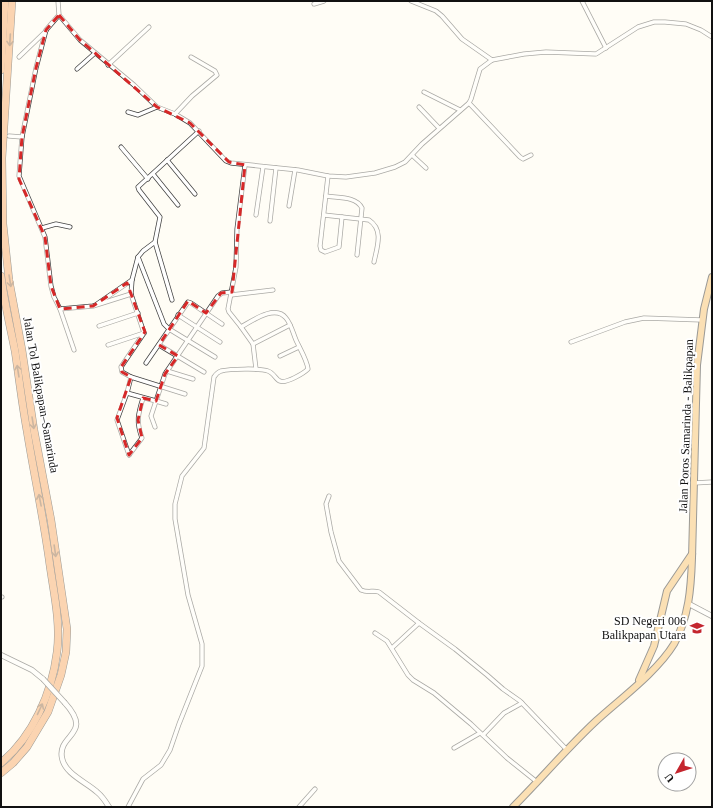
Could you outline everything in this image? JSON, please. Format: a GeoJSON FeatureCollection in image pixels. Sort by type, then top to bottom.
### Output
{"type":"FeatureCollection","features":[{"type":"Feature","properties":{"kind":"highway"},"geometry":{"type":"LineString","coordinates":[[1,70],[5,1]]}},
{"type":"Feature","properties":{"kind":"highway","name":"Jalan Tol Balikpapan–Samarinda"},"geometry":{"type":"LineString","coordinates":[[1,773],[13,763],[27,747],[48,712],[61,675],[66,652],[67,629],[51,520],[34,430],[22,350],[9,280],[3,224],[2,158],[12,1]]}},
{"type":"Feature","properties":{"kind":"highway","name":"Jalan Tol Balikpapan–Samarinda"},"geometry":{"type":"LineString","coordinates":[[1,276],[44,521],[57,612],[58,631],[54,670],[41,707],[33,724],[20,743],[1,763]]}},
{"type":"Feature","properties":{"kind":"highway","name":"Jalan Poros Samarinda - Balikpapan"},"geometry":{"type":"LineString","coordinates":[[516,806],[567,750],[596,721],[637,685],[658,664],[671,648],[685,619],[689,604],[692,554],[697,370],[702,320],[712,277]]}},
{"type":"Feature","properties":{"kind":"highway","name":"Jalan Poros Samarinda - Balikpapan"},"geometry":{"type":"LineString","coordinates":[[637,685],[654,646],[667,592],[692,554]]}},
{"type":"Feature","properties":{"kind":"street"},"geometry":{"type":"LineString","coordinates":[[58,1],[59,15],[80,40],[108,65],[134,85],[157,107],[190,123],[226,161],[230,163],[346,177],[380,172],[400,165],[439,128],[469,103],[480,69],[492,60],[524,54],[546,52],[596,54],[638,27],[654,22],[686,24],[701,30],[712,37]]}},
{"type":"Feature","properties":{"kind":"street"},"geometry":{"type":"LineString","coordinates":[[314,4],[324,1]]}},
{"type":"Feature","properties":{"kind":"street"},"geometry":{"type":"LineString","coordinates":[[411,1],[436,11],[462,39],[492,60]]}},
{"type":"Feature","properties":{"kind":"street"},"geometry":{"type":"LineString","coordinates":[[582,1],[606,48]]}},
{"type":"Feature","properties":{"kind":"street"},"geometry":{"type":"LineString","coordinates":[[20,57],[59,15]]}},
{"type":"Feature","properties":{"kind":"street"},"geometry":{"type":"LineString","coordinates":[[108,65],[149,27]]}},
{"type":"Feature","properties":{"kind":"street"},"geometry":{"type":"LineString","coordinates":[[46,30],[36,68],[22,137],[18,176],[42,228],[46,242],[51,286],[74,350]]}},
{"type":"Feature","properties":{"kind":"street"},"geometry":{"type":"LineString","coordinates":[[77,69],[95,53]]}},
{"type":"Feature","properties":{"kind":"street"},"geometry":{"type":"LineString","coordinates":[[174,114],[192,96],[217,75],[215,71],[191,57]]}},
{"type":"Feature","properties":{"kind":"street"},"geometry":{"type":"LineString","coordinates":[[424,92],[460,110]]}},
{"type":"Feature","properties":{"kind":"street"},"geometry":{"type":"LineString","coordinates":[[469,103],[520,158],[523,159],[531,155]]}},
{"type":"Feature","properties":{"kind":"street"},"geometry":{"type":"LineString","coordinates":[[128,112],[138,115],[157,107]]}},
{"type":"Feature","properties":{"kind":"street"},"geometry":{"type":"LineString","coordinates":[[419,107],[439,128]]}},
{"type":"Feature","properties":{"kind":"street"},"geometry":{"type":"LineString","coordinates":[[172,300],[155,242],[160,215],[138,189],[139,186],[199,131]]}},
{"type":"Feature","properties":{"kind":"street"},"geometry":{"type":"LineString","coordinates":[[9,136],[22,137]]}},
{"type":"Feature","properties":{"kind":"street"},"geometry":{"type":"LineString","coordinates":[[122,147],[148,179]]}},
{"type":"Feature","properties":{"kind":"street"},"geometry":{"type":"LineString","coordinates":[[412,155],[426,168]]}},
{"type":"Feature","properties":{"kind":"street"},"geometry":{"type":"LineString","coordinates":[[167,160],[195,194]]}},
{"type":"Feature","properties":{"kind":"street"},"geometry":{"type":"LineString","coordinates":[[245,165],[238,229],[236,267],[232,293],[228,305],[229,312],[253,344],[256,369]]}},
{"type":"Feature","properties":{"kind":"street"},"geometry":{"type":"LineString","coordinates":[[256,215],[263,167]]}},
{"type":"Feature","properties":{"kind":"street"},"geometry":{"type":"LineString","coordinates":[[270,221],[276,168]]}},
{"type":"Feature","properties":{"kind":"street"},"geometry":{"type":"LineString","coordinates":[[289,206],[295,170]]}},
{"type":"Feature","properties":{"kind":"street"},"geometry":{"type":"LineString","coordinates":[[153,174],[178,205]]}},
{"type":"Feature","properties":{"kind":"street"},"geometry":{"type":"LineString","coordinates":[[328,176],[320,246],[323,252],[339,247],[342,217]]}},
{"type":"Feature","properties":{"kind":"street"},"geometry":{"type":"LineString","coordinates":[[326,196],[355,200],[359,202],[362,208],[357,255]]}},
{"type":"Feature","properties":{"kind":"street"},"geometry":{"type":"LineString","coordinates":[[324,215],[372,221],[379,232],[374,262]]}},
{"type":"Feature","properties":{"kind":"street"},"geometry":{"type":"LineString","coordinates":[[42,228],[56,224],[70,227]]}},
{"type":"Feature","properties":{"kind":"street"},"geometry":{"type":"LineString","coordinates":[[144,333],[131,294],[132,280],[138,257],[155,242]]}},
{"type":"Feature","properties":{"kind":"street"},"geometry":{"type":"LineString","coordinates":[[138,257],[161,318],[169,329],[215,357]]}},
{"type":"Feature","properties":{"kind":"street"},"geometry":{"type":"LineString","coordinates":[[93,306],[132,280]]}},
{"type":"Feature","properties":{"kind":"street"},"geometry":{"type":"LineString","coordinates":[[155,427],[151,416],[167,371],[220,293],[273,290]]}},
{"type":"Feature","properties":{"kind":"street"},"geometry":{"type":"LineString","coordinates":[[60,309],[93,306],[131,294]]}},
{"type":"Feature","properties":{"kind":"street"},"geometry":{"type":"LineString","coordinates":[[146,362],[186,304],[189,302],[222,324]]}},
{"type":"Feature","properties":{"kind":"street"},"geometry":{"type":"LineString","coordinates":[[128,807],[143,779],[161,765],[170,750],[202,666],[202,644],[188,595],[175,519],[175,504],[182,476],[204,448],[214,377],[221,371],[256,369],[270,371],[281,381],[288,380],[299,375],[306,371],[308,367],[290,325],[281,313],[276,312],[265,315],[241,327]]}},
{"type":"Feature","properties":{"kind":"street"},"geometry":{"type":"LineString","coordinates":[[99,326],[138,313]]}},
{"type":"Feature","properties":{"kind":"street"},"geometry":{"type":"LineString","coordinates":[[178,316],[220,342]]}},
{"type":"Feature","properties":{"kind":"street"},"geometry":{"type":"LineString","coordinates":[[571,342],[636,319],[702,320]]}},
{"type":"Feature","properties":{"kind":"street"},"geometry":{"type":"LineString","coordinates":[[253,344],[290,325]]}},
{"type":"Feature","properties":{"kind":"street"},"geometry":{"type":"LineString","coordinates":[[108,345],[144,333]]}},
{"type":"Feature","properties":{"kind":"street"},"geometry":{"type":"LineString","coordinates":[[144,333],[121,367],[122,372],[185,394]]}},
{"type":"Feature","properties":{"kind":"street"},"geometry":{"type":"LineString","coordinates":[[159,345],[204,372]]}},
{"type":"Feature","properties":{"kind":"street"},"geometry":{"type":"LineString","coordinates":[[280,356],[299,347]]}},
{"type":"Feature","properties":{"kind":"street"},"geometry":{"type":"LineString","coordinates":[[167,371],[193,379]]}},
{"type":"Feature","properties":{"kind":"street"},"geometry":{"type":"LineString","coordinates":[[131,376],[127,393],[117,420],[130,455],[142,438],[138,420],[143,398]]}},
{"type":"Feature","properties":{"kind":"street"},"geometry":{"type":"LineString","coordinates":[[127,393],[166,404]]}},
{"type":"Feature","properties":{"kind":"street"},"geometry":{"type":"LineString","coordinates":[[694,483],[712,482]]}},
{"type":"Feature","properties":{"kind":"street"},"geometry":{"type":"LineString","coordinates":[[328,496],[326,504],[331,532],[340,562],[361,590],[366,592],[379,592],[419,624],[455,648],[502,689],[522,703],[567,750]]}},
{"type":"Feature","properties":{"kind":"street"},"geometry":{"type":"LineString","coordinates":[[689,604],[712,616]]}},
{"type":"Feature","properties":{"kind":"street"},"geometry":{"type":"LineString","coordinates":[[392,648],[419,624]]}},
{"type":"Feature","properties":{"kind":"street"},"geometry":{"type":"LineString","coordinates":[[376,633],[387,641],[410,678],[434,693],[482,734],[496,749],[537,782]]}},
{"type":"Feature","properties":{"kind":"street"},"geometry":{"type":"LineString","coordinates":[[1,655],[32,670],[43,679],[75,715],[77,722],[74,731],[62,750],[63,762],[71,772],[98,792],[108,807]]}},
{"type":"Feature","properties":{"kind":"street"},"geometry":{"type":"LineString","coordinates":[[454,748],[482,734],[504,713],[522,703]]}},
{"type":"Feature","properties":{"kind":"street"},"geometry":{"type":"LineString","coordinates":[[299,807],[315,789]]}},
{"type":"Feature","properties":{"kind":"highlighted area"},"geometry":{"type":"Polygon","coordinates":[[[59,15],[80,40],[157,107],[190,123],[229,162],[245,165],[232,292],[221,293],[206,313],[188,301],[159,345],[178,356],[165,374],[156,401],[143,398],[138,420],[142,438],[129,455],[117,418],[131,377],[122,372],[121,367],[145,332],[127,283],[93,306],[60,309],[51,286],[45,237],[19,179],[22,137],[36,68],[46,30],[59,15]]]}},
{"type":"Feature","properties":{"kind":"place","name":"SD Negeri 006 Balikpapan Utara"},"geometry":{"type":"Point","coordinates":[697,628]}}]}
